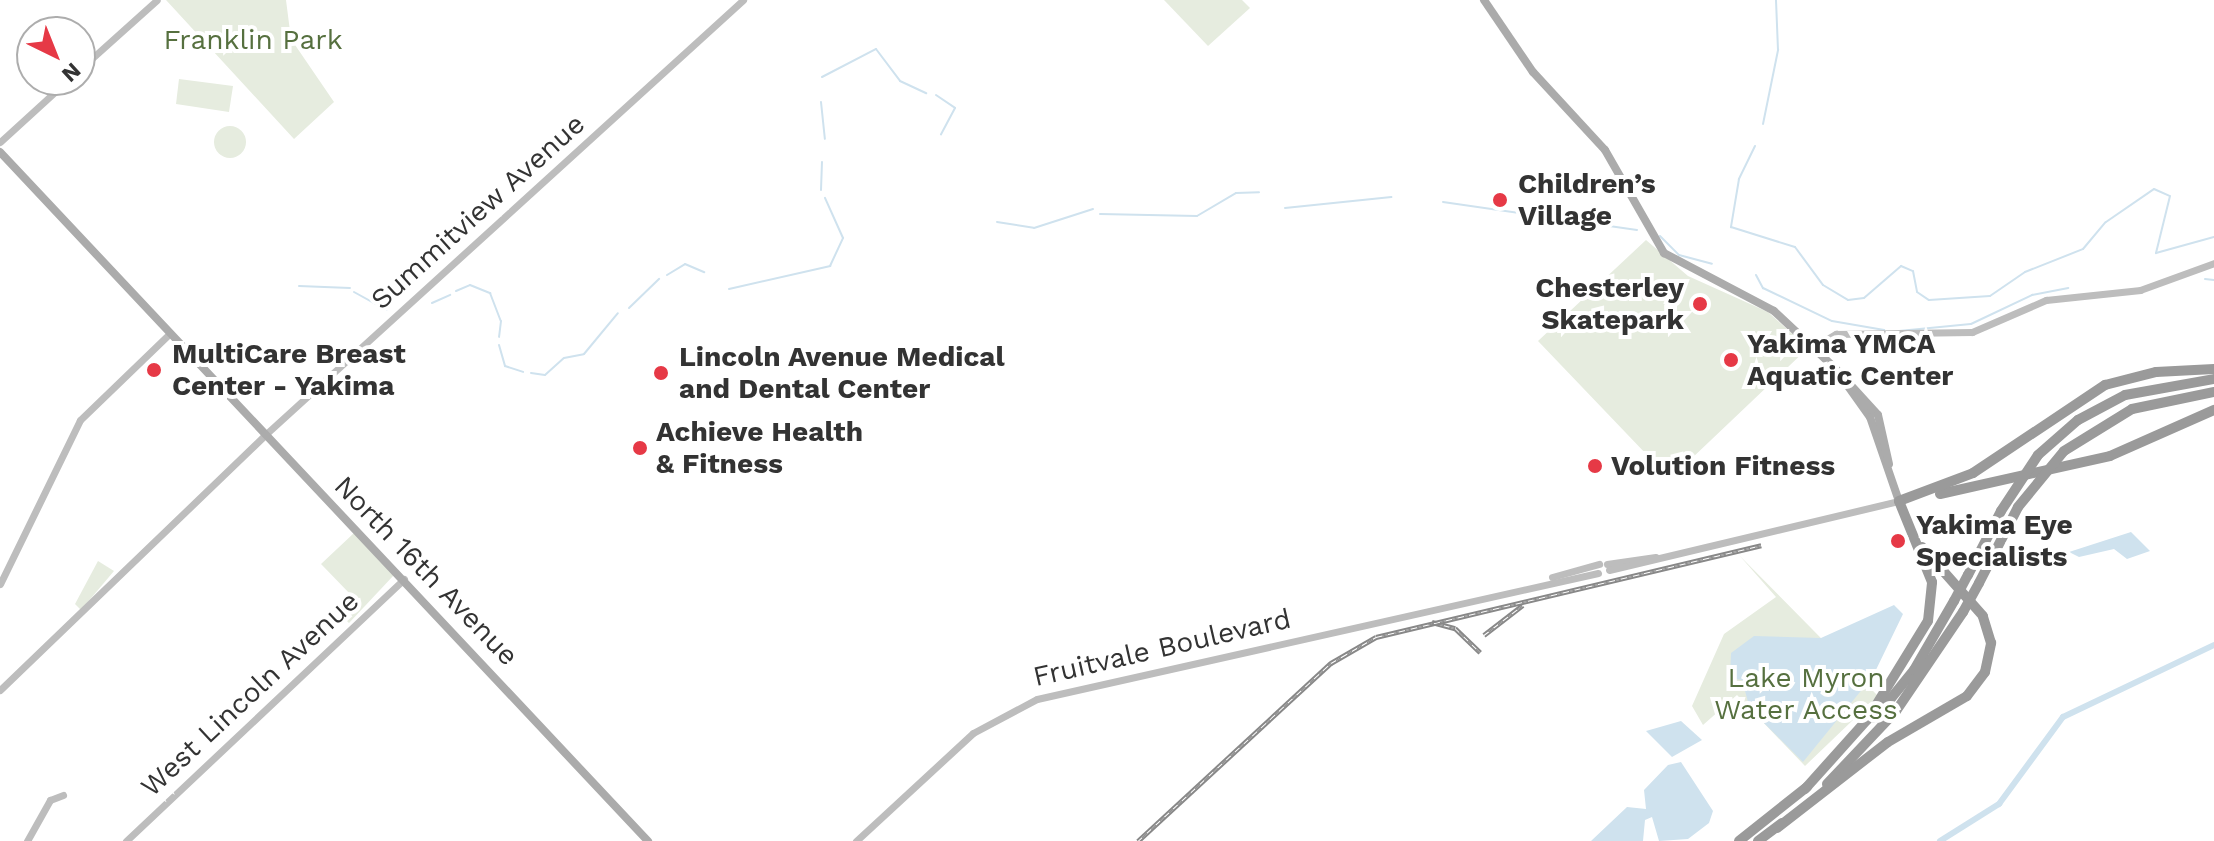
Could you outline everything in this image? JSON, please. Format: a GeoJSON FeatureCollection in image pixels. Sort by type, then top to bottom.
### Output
{"type":"FeatureCollection","features":[{"type":"Feature","properties":{"kind":"highway"},"geometry":{"type":"LineString","coordinates":[[1899,501],[1973,473],[2105,385],[2156,372],[2214,369]]}},
{"type":"Feature","properties":{"kind":"highway"},"geometry":{"type":"LineString","coordinates":[[1739,841],[1805,789],[1891,701],[1954,601],[2001,511],[2038,455],[2078,420],[2125,395],[2214,379]]}},
{"type":"Feature","properties":{"kind":"highway"},"geometry":{"type":"LineString","coordinates":[[1777,828],[1871,740],[1963,612],[2018,507],[2064,451],[2132,409],[2214,392]]}},
{"type":"Feature","properties":{"kind":"highway"},"geometry":{"type":"LineString","coordinates":[[1899,501],[2100,459],[2214,410]]}},
{"type":"Feature","properties":{"kind":"highway"},"geometry":{"type":"LineString","coordinates":[[1805,789],[1867,720],[1922,635],[1934,594],[1922,547],[1899,501]]}},
{"type":"Feature","properties":{"kind":"highway"},"geometry":{"type":"LineString","coordinates":[[1758,841],[1888,742],[1967,696],[1985,672],[1991,643],[1983,616],[1922,547]]}},
{"type":"Feature","properties":{"kind":"main road"},"geometry":{"type":"LineString","coordinates":[[96,55],[157,0]]}},
{"type":"Feature","properties":{"kind":"main road","name":"Summitview Avenue"},"geometry":{"type":"LineString","coordinates":[[0,690],[266,434],[743,0]]}},
{"type":"Feature","properties":{"kind":"main road"},"geometry":{"type":"LineString","coordinates":[[1484,0],[1533,72],[1605,150],[1664,253],[1774,311],[1814,347],[1878,415],[1899,501]]}},
{"type":"Feature","properties":{"kind":"main road"},"geometry":{"type":"LineString","coordinates":[[0,142],[50,96]]}},
{"type":"Feature","properties":{"kind":"main road","name":"North 16th Avenue"},"geometry":{"type":"LineString","coordinates":[[0,152],[648,841]]}},
{"type":"Feature","properties":{"kind":"main road"},"geometry":{"type":"LineString","coordinates":[[1814,347],[1836,334],[1972,332],[2046,300],[2140,290],[2214,263]]}},
{"type":"Feature","properties":{"kind":"main road"},"geometry":{"type":"LineString","coordinates":[[0,584],[80,420],[170,333]]}},
{"type":"Feature","properties":{"kind":"main road","name":"Fruitvale Boulevard"},"geometry":{"type":"LineString","coordinates":[[856,841],[973,733],[1037,699],[1603,568],[1633,555],[1661,558],[1899,501]]}},
{"type":"Feature","properties":{"kind":"main road","name":"West Lincoln Avenue"},"geometry":{"type":"LineString","coordinates":[[126,841],[404,579]]}},
{"type":"Feature","properties":{"kind":"main road"},"geometry":{"type":"LineString","coordinates":[[27,841],[50,800],[63,795]]}},
{"type":"Feature","properties":{"kind":"green space","name":"Franklin Park"},"geometry":{"type":"Polygon","coordinates":[[[166,0],[286,0],[291,39],[334,102],[294,139],[166,0]]]}},
{"type":"Feature","properties":{"kind":"green space"},"geometry":{"type":"Polygon","coordinates":[[[1164,0],[1242,0],[1250,8],[1208,46],[1164,0]]]}},
{"type":"Feature","properties":{"kind":"green space"},"geometry":{"type":"Polygon","coordinates":[[[179,79],[233,86],[229,112],[176,104],[179,79]]]}},
{"type":"Feature","properties":{"kind":"green space"},"geometry":{"type":"Polygon","coordinates":[[[230,126],[241,131],[246,142],[241,153],[230,158],[219,153],[214,142],[219,131],[230,126]]]}},
{"type":"Feature","properties":{"kind":"green space"},"geometry":{"type":"Polygon","coordinates":[[[1646,240],[1688,276],[1768,312],[1808,348],[1670,479],[1538,341],[1646,240]]]}},
{"type":"Feature","properties":{"kind":"green space"},"geometry":{"type":"Polygon","coordinates":[[[354,533],[394,575],[349,623],[337,611],[352,596],[321,564],[354,533]]]}},
{"type":"Feature","properties":{"kind":"green space","name":"Lake Myron Water Access"},"geometry":{"type":"Polygon","coordinates":[[[1739,555],[1878,696],[1805,766],[1737,695],[1703,725],[1692,706],[1724,634],[1776,597],[1739,555]]]}},
{"type":"Feature","properties":{"kind":"green space"},"geometry":{"type":"Polygon","coordinates":[[[98,561],[114,571],[81,610],[75,604],[98,561]]]}},
{"type":"Feature","properties":{"kind":"water"},"geometry":{"type":"Polygon","coordinates":[[[2131,532],[2150,551],[2127,559],[2114,549],[2079,557],[2069,552],[2131,532]]]}},
{"type":"Feature","properties":{"kind":"water","name":"Lake Myron Water Access"},"geometry":{"type":"Polygon","coordinates":[[[1894,605],[1903,614],[1873,676],[1803,762],[1750,709],[1742,680],[1730,678],[1731,653],[1754,636],[1821,638],[1894,605]]]}},
{"type":"Feature","properties":{"kind":"water"},"geometry":{"type":"Polygon","coordinates":[[[1681,721],[1702,740],[1672,757],[1646,731],[1681,721]]]}},
{"type":"Feature","properties":{"kind":"water"},"geometry":{"type":"Polygon","coordinates":[[[1681,762],[1713,811],[1709,823],[1688,839],[1659,841],[1652,817],[1645,820],[1643,841],[1591,841],[1627,807],[1646,809],[1644,790],[1668,765],[1681,762]]]}},
{"type":"Feature","properties":{"kind":"waterway"},"geometry":{"type":"LineString","coordinates":[[1763,124],[1778,50],[1776,0]]}},
{"type":"Feature","properties":{"kind":"waterway"},"geometry":{"type":"LineString","coordinates":[[822,77],[876,49],[900,81],[926,93]]}},
{"type":"Feature","properties":{"kind":"waterway"},"geometry":{"type":"LineString","coordinates":[[936,95],[955,108],[941,134]]}},
{"type":"Feature","properties":{"kind":"waterway"},"geometry":{"type":"LineString","coordinates":[[821,102],[825,139]]}},
{"type":"Feature","properties":{"kind":"waterway"},"geometry":{"type":"LineString","coordinates":[[1755,146],[1739,179],[1731,227],[1795,247],[1823,285],[1848,300],[1864,298],[1901,266],[1913,271],[1917,292],[1929,300],[1990,296],[2025,272],[2083,249],[2106,222],[2154,189],[2170,196],[2156,253],[2214,237]]}},
{"type":"Feature","properties":{"kind":"waterway"},"geometry":{"type":"LineString","coordinates":[[821,190],[822,162]]}},
{"type":"Feature","properties":{"kind":"waterway"},"geometry":{"type":"LineString","coordinates":[[1100,214],[1197,216],[1236,193],[1259,192]]}},
{"type":"Feature","properties":{"kind":"waterway"},"geometry":{"type":"LineString","coordinates":[[1285,208],[1391,197]]}},
{"type":"Feature","properties":{"kind":"waterway"},"geometry":{"type":"LineString","coordinates":[[729,289],[830,266],[843,238],[825,198]]}},
{"type":"Feature","properties":{"kind":"waterway"},"geometry":{"type":"LineString","coordinates":[[1443,202],[1637,230]]}},
{"type":"Feature","properties":{"kind":"waterway"},"geometry":{"type":"LineString","coordinates":[[997,222],[1034,228],[1093,209]]}},
{"type":"Feature","properties":{"kind":"waterway"},"geometry":{"type":"LineString","coordinates":[[1660,236],[1679,255],[1712,264]]}},
{"type":"Feature","properties":{"kind":"waterway"},"geometry":{"type":"LineString","coordinates":[[667,275],[685,264],[704,272]]}},
{"type":"Feature","properties":{"kind":"waterway"},"geometry":{"type":"LineString","coordinates":[[1756,275],[1763,288],[1832,321],[1884,330]]}},
{"type":"Feature","properties":{"kind":"waterway"},"geometry":{"type":"LineString","coordinates":[[629,308],[659,279]]}},
{"type":"Feature","properties":{"kind":"waterway"},"geometry":{"type":"LineString","coordinates":[[2205,279],[2214,280]]}},
{"type":"Feature","properties":{"kind":"waterway"},"geometry":{"type":"LineString","coordinates":[[456,291],[470,285],[490,293],[501,321],[499,337]]}},
{"type":"Feature","properties":{"kind":"waterway"},"geometry":{"type":"LineString","coordinates":[[299,286],[350,288]]}},
{"type":"Feature","properties":{"kind":"waterway"},"geometry":{"type":"LineString","coordinates":[[1899,331],[1971,324],[2032,295],[2068,288]]}},
{"type":"Feature","properties":{"kind":"waterway"},"geometry":{"type":"LineString","coordinates":[[354,292],[386,310]]}},
{"type":"Feature","properties":{"kind":"waterway"},"geometry":{"type":"LineString","coordinates":[[432,303],[450,295]]}},
{"type":"Feature","properties":{"kind":"waterway"},"geometry":{"type":"LineString","coordinates":[[531,373],[545,375],[564,358],[584,354],[618,313]]}},
{"type":"Feature","properties":{"kind":"waterway"},"geometry":{"type":"LineString","coordinates":[[499,345],[505,366],[523,372]]}},
{"type":"Feature","properties":{"kind":"waterway"},"geometry":{"type":"LineString","coordinates":[[1940,841],[1999,804],[2063,717],[2214,645]]}},
{"type":"Feature","properties":{"kind":"railway"},"geometry":{"type":"LineString","coordinates":[[1138,841],[1331,663],[1376,637],[1761,545]]}},
{"type":"Feature","properties":{"kind":"railway"},"geometry":{"type":"LineString","coordinates":[[1484,635],[1523,605]]}},
{"type":"Feature","properties":{"kind":"railway"},"geometry":{"type":"LineString","coordinates":[[1432,622],[1455,628],[1480,652]]}},
{"type":"Feature","properties":{"kind":"place","name":"Children’s Village"},"geometry":{"type":"Point","coordinates":[1500,200]}},
{"type":"Feature","properties":{"kind":"place","name":"Chesterley Skatepark"},"geometry":{"type":"Point","coordinates":[1700,304]}},
{"type":"Feature","properties":{"kind":"place","name":"Yakima YMCA Aquatic Center"},"geometry":{"type":"Point","coordinates":[1731,360]}},
{"type":"Feature","properties":{"kind":"place","name":"MultiCare Breast Center - Yakima"},"geometry":{"type":"Point","coordinates":[154,370]}},
{"type":"Feature","properties":{"kind":"place","name":"Lincoln Avenue Medical and Dental Center"},"geometry":{"type":"Point","coordinates":[661,373]}},
{"type":"Feature","properties":{"kind":"place","name":"Achieve Health & Fitness"},"geometry":{"type":"Point","coordinates":[640,448]}},
{"type":"Feature","properties":{"kind":"place","name":"Volution Fitness"},"geometry":{"type":"Point","coordinates":[1595,466]}},
{"type":"Feature","properties":{"kind":"place","name":"Yakima Eye Specialists"},"geometry":{"type":"Point","coordinates":[1898,541]}}]}
